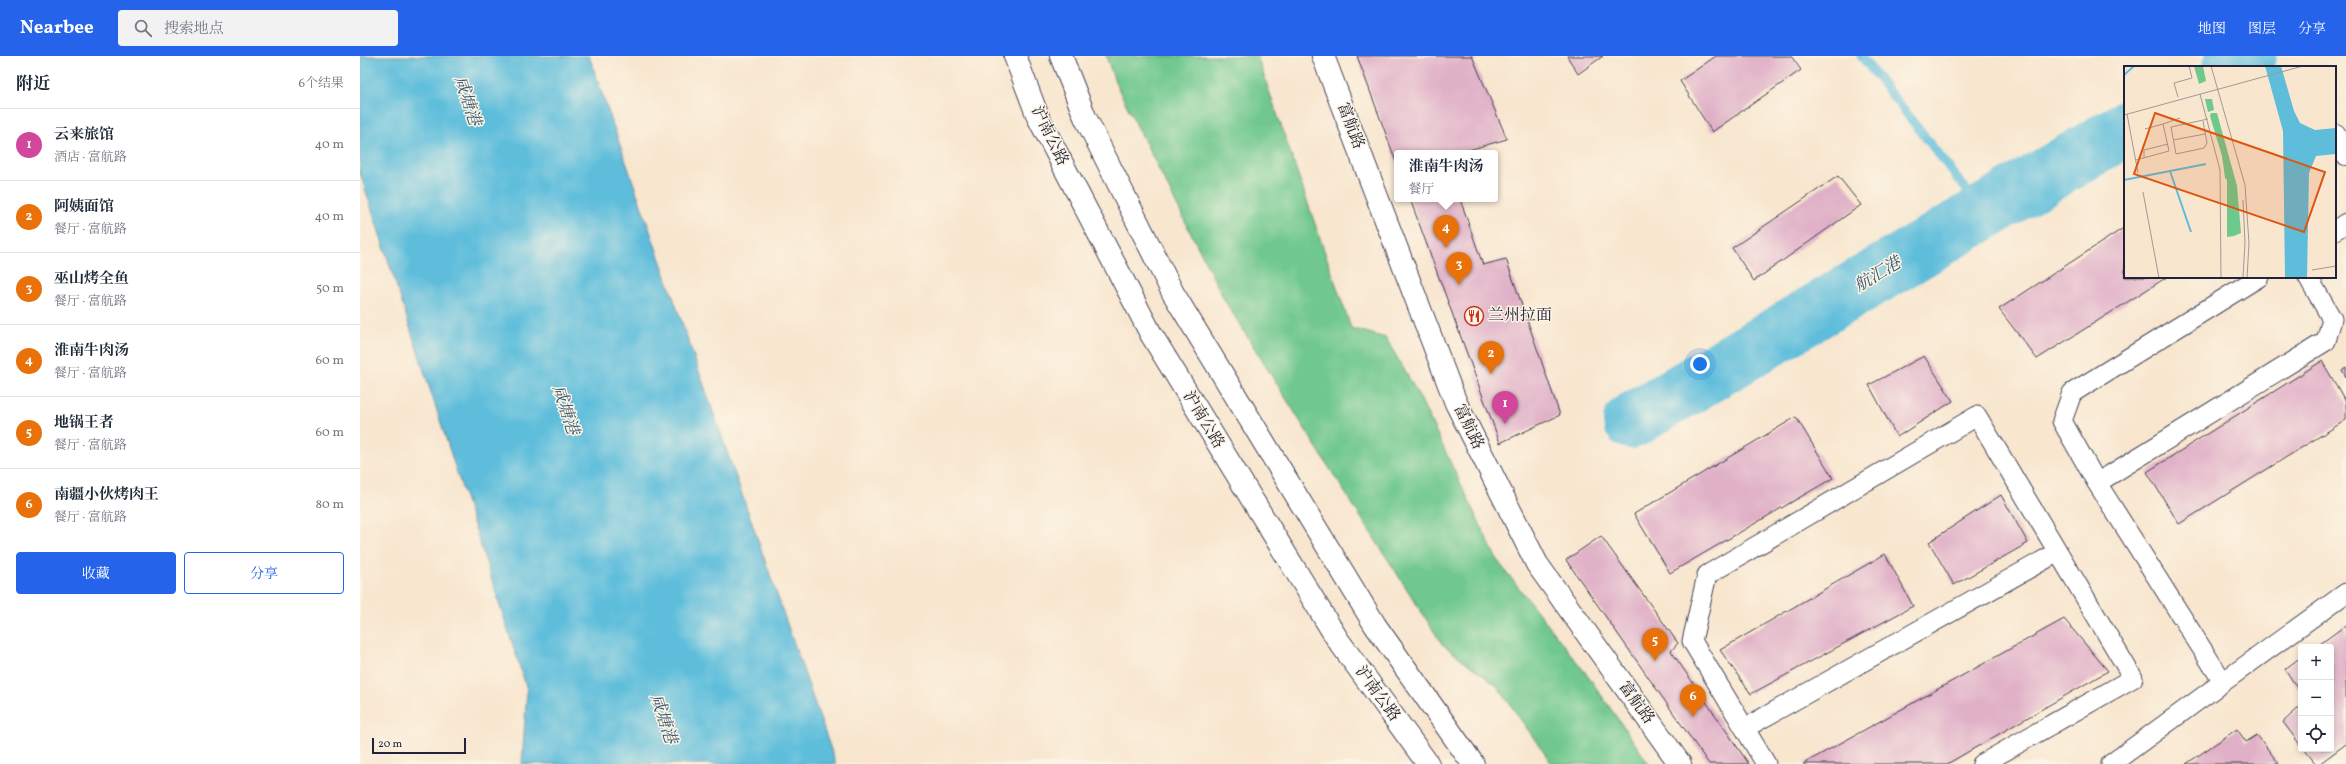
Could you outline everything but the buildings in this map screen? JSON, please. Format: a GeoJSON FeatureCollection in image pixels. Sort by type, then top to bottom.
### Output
{"type":"FeatureCollection","features":[{"type":"Feature","properties":{"kind":"main road","name":"沪南公路"},"geometry":{"type":"LineString","coordinates":[[1014,56],[1038,116],[1151,334],[1338,640],[1428,764]]}},
{"type":"Feature","properties":{"kind":"main road"},"geometry":{"type":"LineString","coordinates":[[1061,56],[1085,117],[1173,293],[1375,625],[1473,764]]}},
{"type":"Feature","properties":{"kind":"main road","name":"富航路"},"geometry":{"type":"LineString","coordinates":[[1323,56],[1456,404],[1534,557],[1680,764]]}},
{"type":"Feature","properties":{"kind":"main road"},"geometry":{"type":"LineString","coordinates":[[2336,137],[2346,154]]}},
{"type":"Feature","properties":{"kind":"lane"},"geometry":{"type":"LineString","coordinates":[[2336,229],[2346,223]]}},
{"type":"Feature","properties":{"kind":"lane"},"geometry":{"type":"LineString","coordinates":[[2223,682],[2097,484],[2062,421],[2072,393],[2257,278]]}},
{"type":"Feature","properties":{"kind":"lane"},"geometry":{"type":"LineString","coordinates":[[2097,484],[2326,341],[2332,319],[2309,278]]}},
{"type":"Feature","properties":{"kind":"lane"},"geometry":{"type":"LineString","coordinates":[[1766,764],[1692,642],[1707,575],[1977,416],[2133,678],[1982,764]]}},
{"type":"Feature","properties":{"kind":"lane"},"geometry":{"type":"LineString","coordinates":[[1744,728],[2058,552]]}},
{"type":"Feature","properties":{"kind":"lane"},"geometry":{"type":"LineString","coordinates":[[2111,764],[2346,593]]}},
{"type":"Feature","properties":{"kind":"green space"},"geometry":{"type":"Polygon","coordinates":[[[1106,56],[1257,56],[1351,328],[1386,338],[1418,394],[1497,560],[1588,676],[1649,764],[1552,764],[1497,686],[1442,644],[1225,301],[1116,84],[1106,56]]]}},
{"type":"Feature","properties":{"kind":"water","name":"咸塘港"},"geometry":{"type":"Polygon","coordinates":[[[360,56],[589,56],[836,764],[522,764],[527,689],[360,173],[360,56]]]}},
{"type":"Feature","properties":{"kind":"waterway"},"geometry":{"type":"LineString","coordinates":[[1861,56],[1984,212]]}},
{"type":"Feature","properties":{"kind":"waterway","name":"航汇港"},"geometry":{"type":"LineString","coordinates":[[2232,66],[2248,56]]}},
{"type":"Feature","properties":{"kind":"waterway","name":"航汇港"},"geometry":{"type":"LineString","coordinates":[[1631,421],[2124,130]]}},
{"type":"Feature","properties":{"kind":"place","name":"淮南牛肉汤"},"geometry":{"type":"Point","coordinates":[1446,248]}},
{"type":"Feature","properties":{"kind":"place","name":"巫山烤全鱼"},"geometry":{"type":"Point","coordinates":[1459,285]}},
{"type":"Feature","properties":{"kind":"place","name":"兰州拉面"},"geometry":{"type":"Point","coordinates":[1474,316]}},
{"type":"Feature","properties":{"kind":"place","name":"阿姨面馆"},"geometry":{"type":"Point","coordinates":[1491,374]}},
{"type":"Feature","properties":{"kind":"place","name":"云来旅馆"},"geometry":{"type":"Point","coordinates":[1505,424]}},
{"type":"Feature","properties":{"kind":"place","name":"地锅王者"},"geometry":{"type":"Point","coordinates":[1655,661]}},
{"type":"Feature","properties":{"kind":"place","name":"南疆小伙烤肉王"},"geometry":{"type":"Point","coordinates":[1693,717]}}]}
